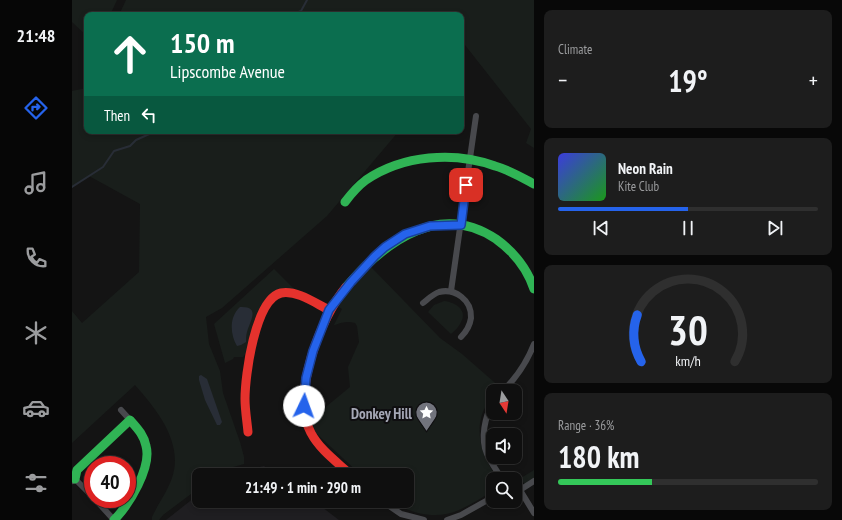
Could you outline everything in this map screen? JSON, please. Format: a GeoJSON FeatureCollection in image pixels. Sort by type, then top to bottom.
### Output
{"type":"FeatureCollection","features":[{"type":"Feature","properties":{"kind":"street"},"geometry":{"type":"LineString","coordinates":[[451,291],[476,116]]}},
{"type":"Feature","properties":{"kind":"street"},"geometry":{"type":"LineString","coordinates":[[345,202],[356,189],[382,171],[394,166],[422,160],[441,158],[470,159],[498,166],[515,173],[534,184]]}},
{"type":"Feature","properties":{"kind":"street"},"geometry":{"type":"LineString","coordinates":[[343,468],[328,454],[310,433],[306,421],[304,406],[306,378],[313,351],[329,310],[351,282],[385,247],[405,234],[419,229],[437,225],[461,225],[490,235],[506,246],[516,255],[528,273],[534,289]]}},
{"type":"Feature","properties":{"kind":"street"},"geometry":{"type":"LineString","coordinates":[[423,303],[438,293],[451,291],[464,298],[470,312],[470,321],[461,337]]}},
{"type":"Feature","properties":{"kind":"street"},"geometry":{"type":"LineString","coordinates":[[248,432],[245,399],[248,361],[260,317],[264,308],[276,295],[282,293],[294,293],[329,310]]}},
{"type":"Feature","properties":{"kind":"street"},"geometry":{"type":"LineString","coordinates":[[509,384],[521,370],[534,344]]}},
{"type":"Feature","properties":{"kind":"street"},"geometry":{"type":"LineString","coordinates":[[103,508],[114,520],[120,515],[143,476],[147,462],[147,448],[140,432],[121,410]]}},
{"type":"Feature","properties":{"kind":"street"},"geometry":{"type":"LineString","coordinates":[[84,489],[74,480],[77,470],[130,420]]}},
{"type":"Feature","properties":{"kind":"street"},"geometry":{"type":"LineString","coordinates":[[486,420],[484,428],[487,454],[498,472]]}},
{"type":"Feature","properties":{"kind":"street"},"geometry":{"type":"LineString","coordinates":[[522,487],[534,481]]}},
{"type":"Feature","properties":{"kind":"street"},"geometry":{"type":"LineString","coordinates":[[522,495],[534,513]]}},
{"type":"Feature","properties":{"kind":"street"},"geometry":{"type":"LineString","coordinates":[[448,520],[462,515],[486,501]]}},
{"type":"Feature","properties":{"kind":"street"},"geometry":{"type":"LineString","coordinates":[[392,508],[401,514],[424,520]]}},
{"type":"Feature","properties":{"kind":"shaded area"},"geometry":{"type":"Polygon","coordinates":[[[72,0],[117,0],[111,12],[84,12],[84,33],[72,22],[72,0]]]}},
{"type":"Feature","properties":{"kind":"shaded area"},"geometry":{"type":"Polygon","coordinates":[[[126,0],[534,0],[534,148],[526,143],[531,129],[464,44],[464,12],[120,12],[126,0]]]}},
{"type":"Feature","properties":{"kind":"shaded area"},"geometry":{"type":"Polygon","coordinates":[[[84,89],[84,134],[396,134],[327,216],[222,308],[206,317],[209,344],[220,371],[223,393],[240,442],[244,457],[244,464],[230,468],[192,468],[192,493],[163,515],[159,520],[152,520],[152,517],[172,478],[175,465],[174,452],[171,440],[160,416],[135,385],[72,443],[72,311],[82,323],[139,272],[140,204],[89,176],[72,187],[72,91],[84,89]]]}},
{"type":"Feature","properties":{"kind":"shaded area"},"geometry":{"type":"Polygon","coordinates":[[[362,261],[370,266],[440,338],[462,354],[496,384],[486,384],[486,406],[480,423],[481,444],[486,459],[486,464],[488,464],[493,472],[486,472],[486,495],[459,510],[442,515],[424,514],[407,509],[404,508],[414,508],[414,468],[354,468],[316,433],[310,420],[350,387],[348,367],[359,342],[357,326],[355,323],[350,322],[334,325],[342,309],[336,305],[326,305],[362,261]]]}},
{"type":"Feature","properties":{"kind":"shaded area"},"geometry":{"type":"Polygon","coordinates":[[[274,269],[296,291],[274,293],[248,351],[243,357],[234,357],[225,363],[214,324],[274,269]]]}},
{"type":"Feature","properties":{"kind":"shaded area"},"geometry":{"type":"Polygon","coordinates":[[[444,301],[457,305],[462,311],[463,315],[459,325],[451,334],[428,312],[434,305],[444,301]]]}},
{"type":"Feature","properties":{"kind":"shaded area"},"geometry":{"type":"Polygon","coordinates":[[[240,307],[250,309],[252,312],[252,319],[247,333],[246,342],[237,346],[232,331],[232,321],[236,311],[240,307]]]}},
{"type":"Feature","properties":{"kind":"shaded area"},"geometry":{"type":"Polygon","coordinates":[[[201,375],[207,379],[222,422],[220,425],[217,425],[205,400],[199,380],[199,376],[201,375]]]}},
{"type":"Feature","properties":{"kind":"shaded area"},"geometry":{"type":"Polygon","coordinates":[[[264,466],[267,468],[255,468],[264,466]]]}},
{"type":"Feature","properties":{"kind":"shaded area"},"geometry":{"type":"Polygon","coordinates":[[[534,470],[534,478],[525,484],[523,482],[522,483],[522,477],[534,470]]]}},
{"type":"Feature","properties":{"kind":"shaded area"},"geometry":{"type":"Polygon","coordinates":[[[192,500],[192,508],[323,508],[339,520],[166,520],[192,500]]]}},
{"type":"Feature","properties":{"kind":"waterway"},"geometry":{"type":"LineString","coordinates":[[298,12],[301,11],[307,0]]}},
{"type":"Feature","properties":{"kind":"waterway"},"geometry":{"type":"LineString","coordinates":[[72,187],[103,167],[114,151],[130,146],[136,140],[149,134]]}},
{"type":"Feature","properties":{"kind":"traffic: fast"},"geometry":{"type":"LineString","coordinates":[[345,202],[363,182],[380,172],[396,165],[429,158],[463,158],[479,161],[515,174],[534,184]]}},
{"type":"Feature","properties":{"kind":"traffic: fast"},"geometry":{"type":"LineString","coordinates":[[346,287],[377,255],[395,242],[414,232],[433,225],[453,224],[474,228],[503,244],[524,267],[534,289]]}},
{"type":"Feature","properties":{"kind":"traffic: fast"},"geometry":{"type":"LineString","coordinates":[[75,479],[77,470],[130,420],[144,438],[147,455],[146,464],[132,496],[114,520]]}},
{"type":"Feature","properties":{"kind":"traffic: jam"},"geometry":{"type":"LineString","coordinates":[[343,468],[329,456],[311,433],[305,417],[304,399],[306,378],[318,337],[336,300],[346,287]]}},
{"type":"Feature","properties":{"kind":"traffic: jam"},"geometry":{"type":"LineString","coordinates":[[248,432],[245,388],[253,340],[264,309],[272,298],[281,293],[293,293],[329,310]]}},
{"type":"Feature","properties":{"kind":"place","name":"Donkey Hill"},"geometry":{"type":"Point","coordinates":[427,432]}},
{"type":"Feature","properties":{"kind":"route"},"geometry":{"type":"LineString","coordinates":[[304,406],[305,384],[313,351],[329,310],[351,282],[375,256],[385,247],[405,234],[430,226],[448,224],[461,225],[466,185]]}}]}
